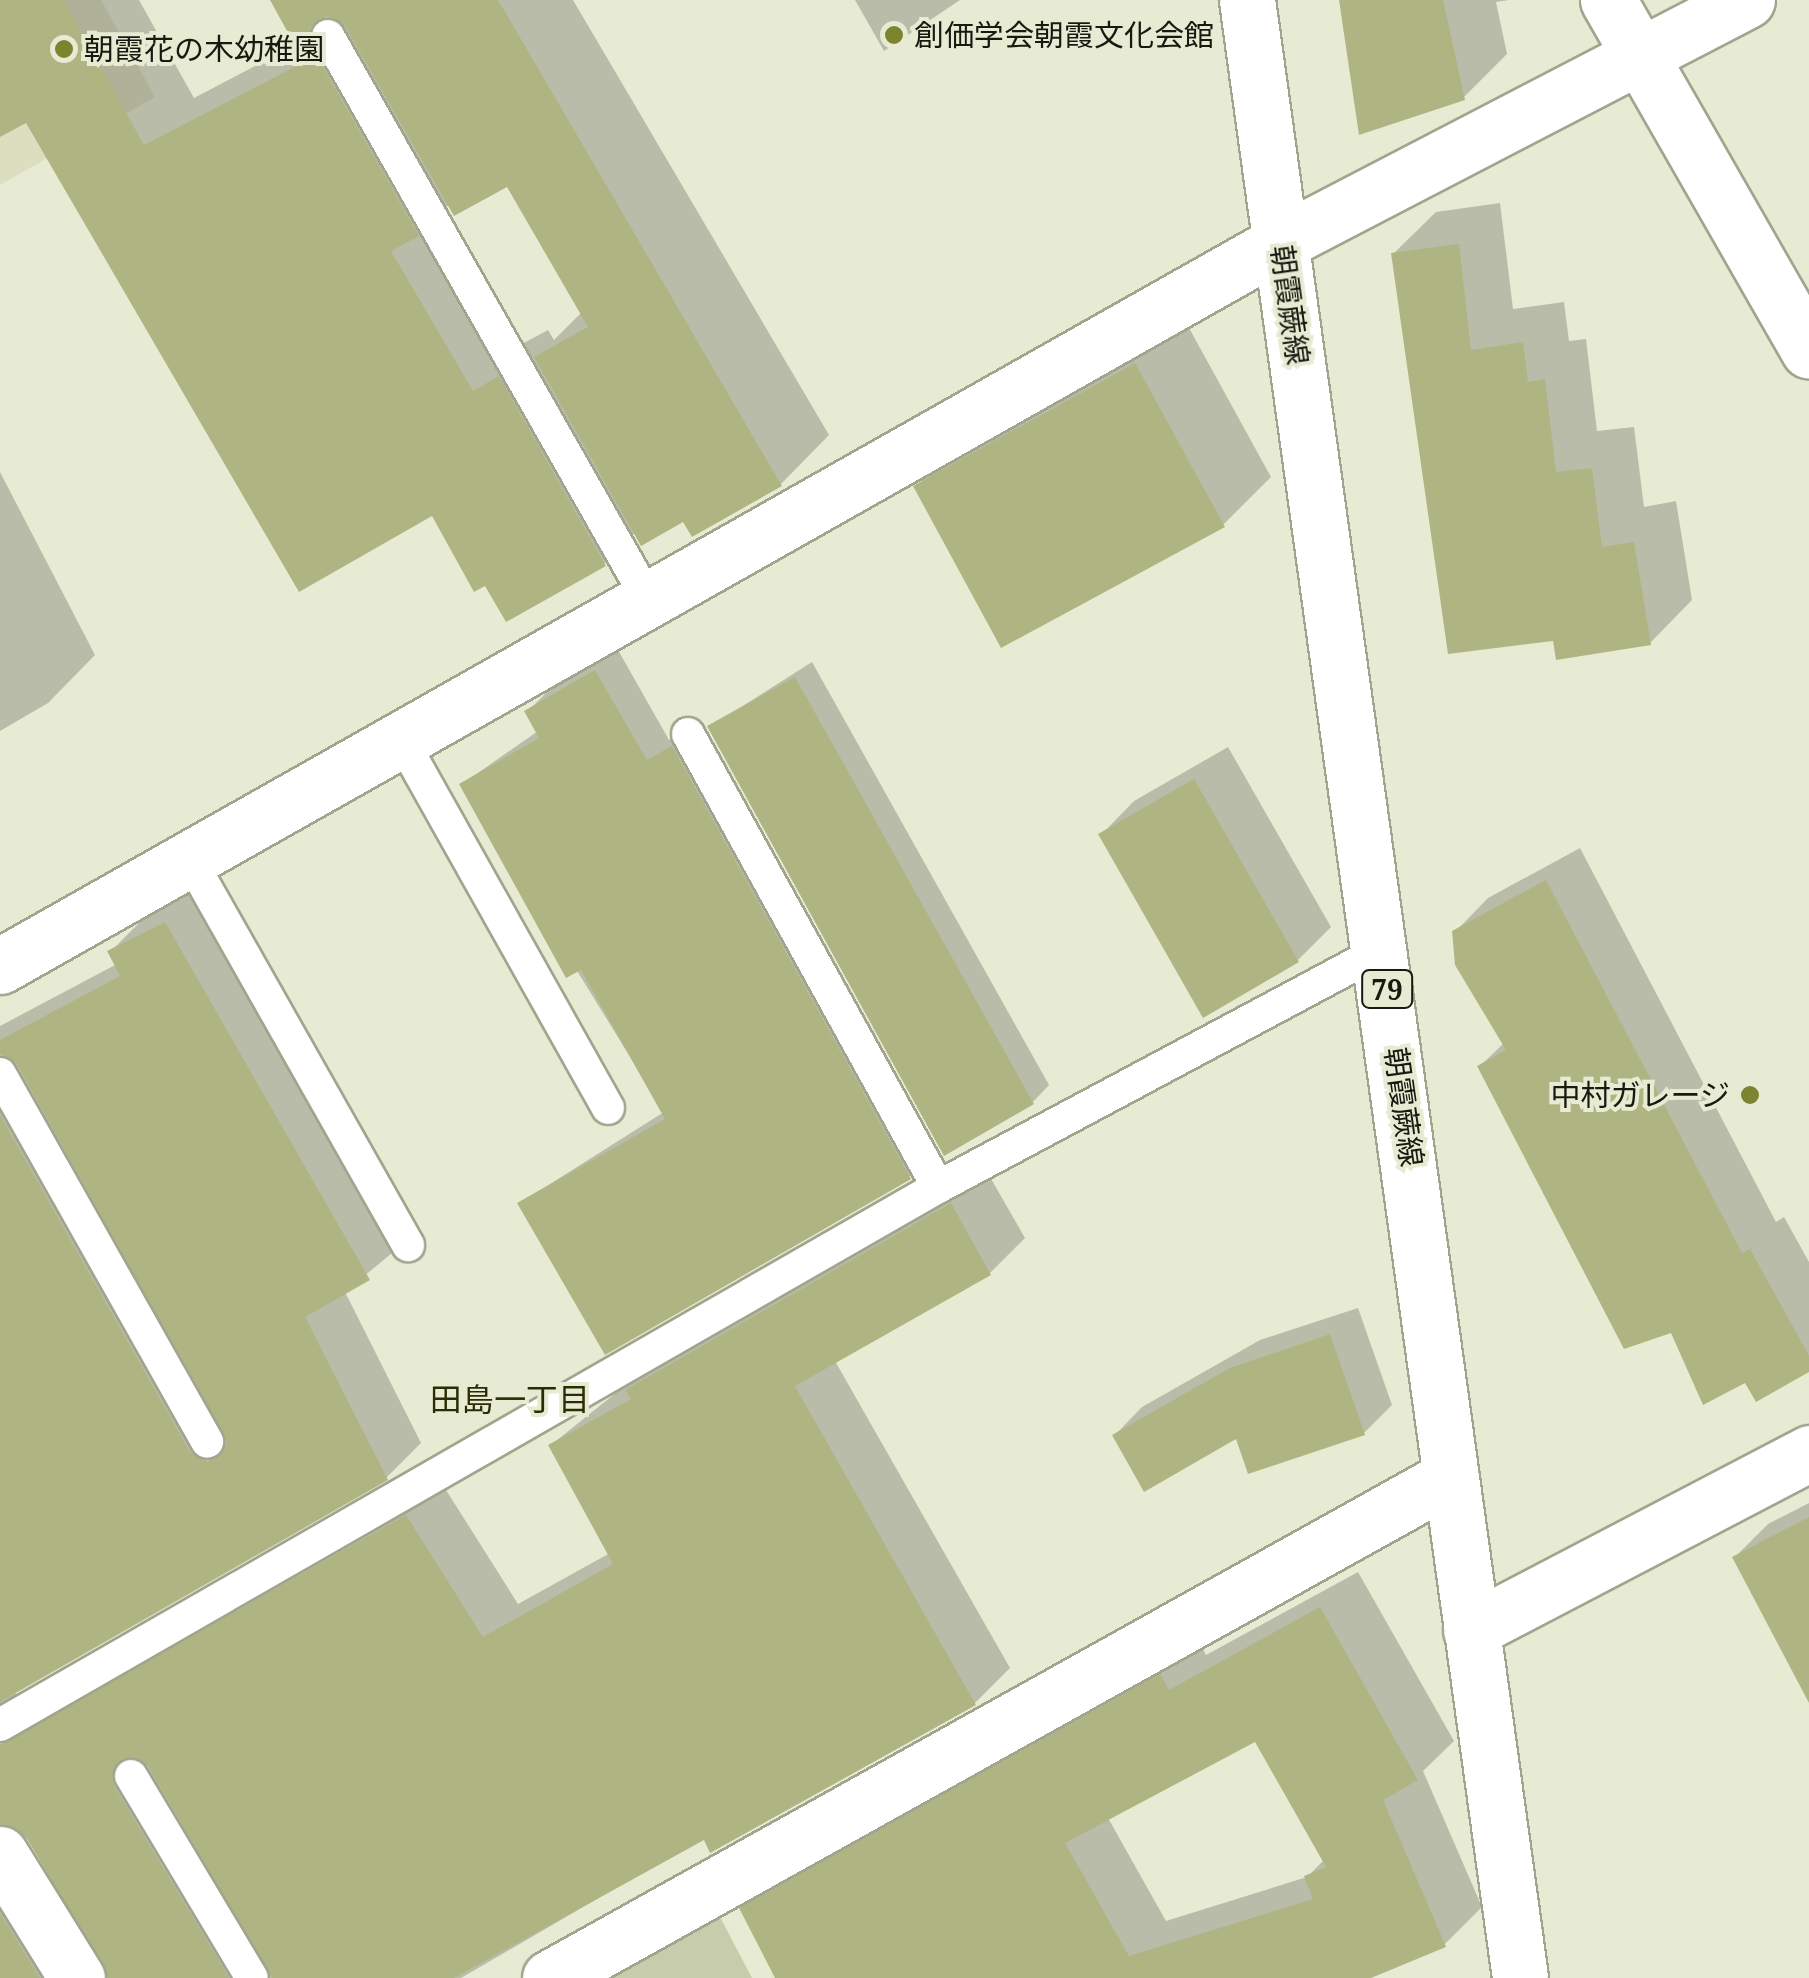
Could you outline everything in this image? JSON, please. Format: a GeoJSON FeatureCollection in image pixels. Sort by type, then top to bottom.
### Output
{"type":"FeatureCollection","features":[{"type":"Feature","properties":{"kind":"street","name":"朝霞蕨線"},"geometry":{"type":"LineString","coordinates":[[1248,0],[1382,950],[1520,1978]]}},
{"type":"Feature","properties":{"kind":"street"},"geometry":{"type":"LineString","coordinates":[[1608,0],[1809,351]]}},
{"type":"Feature","properties":{"kind":"street"},"geometry":{"type":"LineString","coordinates":[[0,966],[1281,242],[1641,59],[1746,0]]}},
{"type":"Feature","properties":{"kind":"street"},"geometry":{"type":"LineString","coordinates":[[1472,1630],[1809,1453]]}},
{"type":"Feature","properties":{"kind":"street"},"geometry":{"type":"LineString","coordinates":[[550,1978],[1450,1477]]}},
{"type":"Feature","properties":{"kind":"street"},"geometry":{"type":"LineString","coordinates":[[0,1854],[77,1978]]}},
{"type":"Feature","properties":{"kind":"lane"},"geometry":{"type":"LineString","coordinates":[[328,36],[648,599]]}},
{"type":"Feature","properties":{"kind":"lane"},"geometry":{"type":"LineString","coordinates":[[688,734],[938,1187]]}},
{"type":"Feature","properties":{"kind":"lane"},"geometry":{"type":"LineString","coordinates":[[401,739],[608,1108]]}},
{"type":"Feature","properties":{"kind":"lane"},"geometry":{"type":"LineString","coordinates":[[190,858],[408,1246]]}},
{"type":"Feature","properties":{"kind":"lane"},"geometry":{"type":"LineString","coordinates":[[0,1725],[938,1187],[1382,950]]}},
{"type":"Feature","properties":{"kind":"lane"},"geometry":{"type":"LineString","coordinates":[[0,1074],[207,1442]]}},
{"type":"Feature","properties":{"kind":"lane"},"geometry":{"type":"LineString","coordinates":[[132,1776],[252,1978]]}},
{"type":"Feature","properties":{"kind":"shaded area","name":"朝霞花の木幼稚園"},"geometry":{"type":"Polygon","coordinates":[[[0,0],[101,0],[155,97],[0,185],[0,0]]]}},
{"type":"Feature","properties":{"kind":"shaded area"},"geometry":{"type":"Polygon","coordinates":[[[719,1915],[752,1978],[612,1978],[719,1915]]]}},
{"type":"Feature","properties":{"kind":"building"},"geometry":{"type":"Polygon","coordinates":[[[0,0],[64,0],[144,145],[304,62],[270,0],[498,0],[782,486],[692,537],[683,522],[641,546],[534,357],[588,327],[507,187],[454,216],[345,26],[327,16],[310,27],[311,46],[419,236],[391,251],[473,391],[499,376],[606,566],[506,622],[485,586],[474,592],[432,516],[299,592],[26,123],[0,137],[0,0]]]}},
{"type":"Feature","properties":{"kind":"building"},"geometry":{"type":"Polygon","coordinates":[[[1339,0],[1443,0],[1465,100],[1359,135],[1339,0]]]}},
{"type":"Feature","properties":{"kind":"building"},"geometry":{"type":"Polygon","coordinates":[[[1459,244],[1471,350],[1523,342],[1528,382],[1545,379],[1556,472],[1592,468],[1602,547],[1634,542],[1651,645],[1556,660],[1553,641],[1448,654],[1391,253],[1459,244]]]}},
{"type":"Feature","properties":{"kind":"building"},"geometry":{"type":"Polygon","coordinates":[[[1135,363],[1225,527],[1001,648],[913,486],[1135,363]]]}},
{"type":"Feature","properties":{"kind":"building"},"geometry":{"type":"Polygon","coordinates":[[[595,670],[647,760],[672,746],[911,1179],[605,1355],[517,1203],[665,1119],[581,970],[566,978],[459,784],[539,738],[524,711],[595,670]]]}},
{"type":"Feature","properties":{"kind":"building"},"geometry":{"type":"Polygon","coordinates":[[[795,677],[1034,1104],[944,1156],[707,726],[795,677]]]}},
{"type":"Feature","properties":{"kind":"building"},"geometry":{"type":"Polygon","coordinates":[[[1194,779],[1299,962],[1203,1018],[1098,834],[1194,779]]]}},
{"type":"Feature","properties":{"kind":"building"},"geometry":{"type":"Polygon","coordinates":[[[1546,880],[1742,1253],[1750,1249],[1809,1356],[1809,1372],[1756,1402],[1745,1383],[1703,1405],[1671,1333],[1624,1349],[1477,1066],[1506,1050],[1455,965],[1452,931],[1546,880]]]}},
{"type":"Feature","properties":{"kind":"building"},"geometry":{"type":"Polygon","coordinates":[[[165,922],[370,1280],[305,1317],[388,1480],[0,1702],[0,1115],[190,1452],[208,1462],[227,1443],[17,1064],[0,1054],[0,1040],[120,976],[107,951],[165,922]]]}},
{"type":"Feature","properties":{"kind":"building"},"geometry":{"type":"Polygon","coordinates":[[[951,1203],[991,1275],[795,1386],[976,1705],[710,1853],[704,1840],[454,1978],[272,1978],[148,1766],[122,1758],[114,1786],[229,1978],[108,1978],[27,1838],[0,1823],[0,1745],[406,1515],[483,1637],[613,1564],[548,1445],[631,1399],[625,1390],[951,1203]]]}},
{"type":"Feature","properties":{"kind":"building"},"geometry":{"type":"Polygon","coordinates":[[[1330,1334],[1365,1435],[1248,1474],[1236,1439],[1144,1492],[1112,1435],[1230,1368],[1330,1334]]]}},
{"type":"Feature","properties":{"kind":"building"},"geometry":{"type":"Polygon","coordinates":[[[1809,1517],[1809,1703],[1732,1557],[1809,1517]]]}},
{"type":"Feature","properties":{"kind":"building"},"geometry":{"type":"Polygon","coordinates":[[[1320,1607],[1418,1780],[1383,1800],[1446,1947],[1371,1978],[775,1978],[739,1908],[1160,1674],[1169,1690],[1320,1607]],[[1255,1742],[1065,1843],[1129,1956],[1313,1899],[1304,1876],[1326,1867],[1255,1742]]]}},
{"type":"Feature","properties":{"kind":"building"},"geometry":{"type":"Polygon","coordinates":[[[0,1913],[40,1978],[0,1978],[0,1913]]]}},
{"type":"Feature","properties":{"kind":"place","name":"創価学会朝霞文化会館"},"geometry":{"type":"Point","coordinates":[894,35]}},
{"type":"Feature","properties":{"kind":"place","name":"朝霞花の木幼稚園"},"geometry":{"type":"Point","coordinates":[64,49]}},
{"type":"Feature","properties":{"kind":"place","name":"中村ガレージ"},"geometry":{"type":"Point","coordinates":[1750,1095]}},
{"type":"Feature","properties":{"kind":"district","name":"田島一丁目"},"geometry":{"type":"Point","coordinates":[510,1399]}}]}
